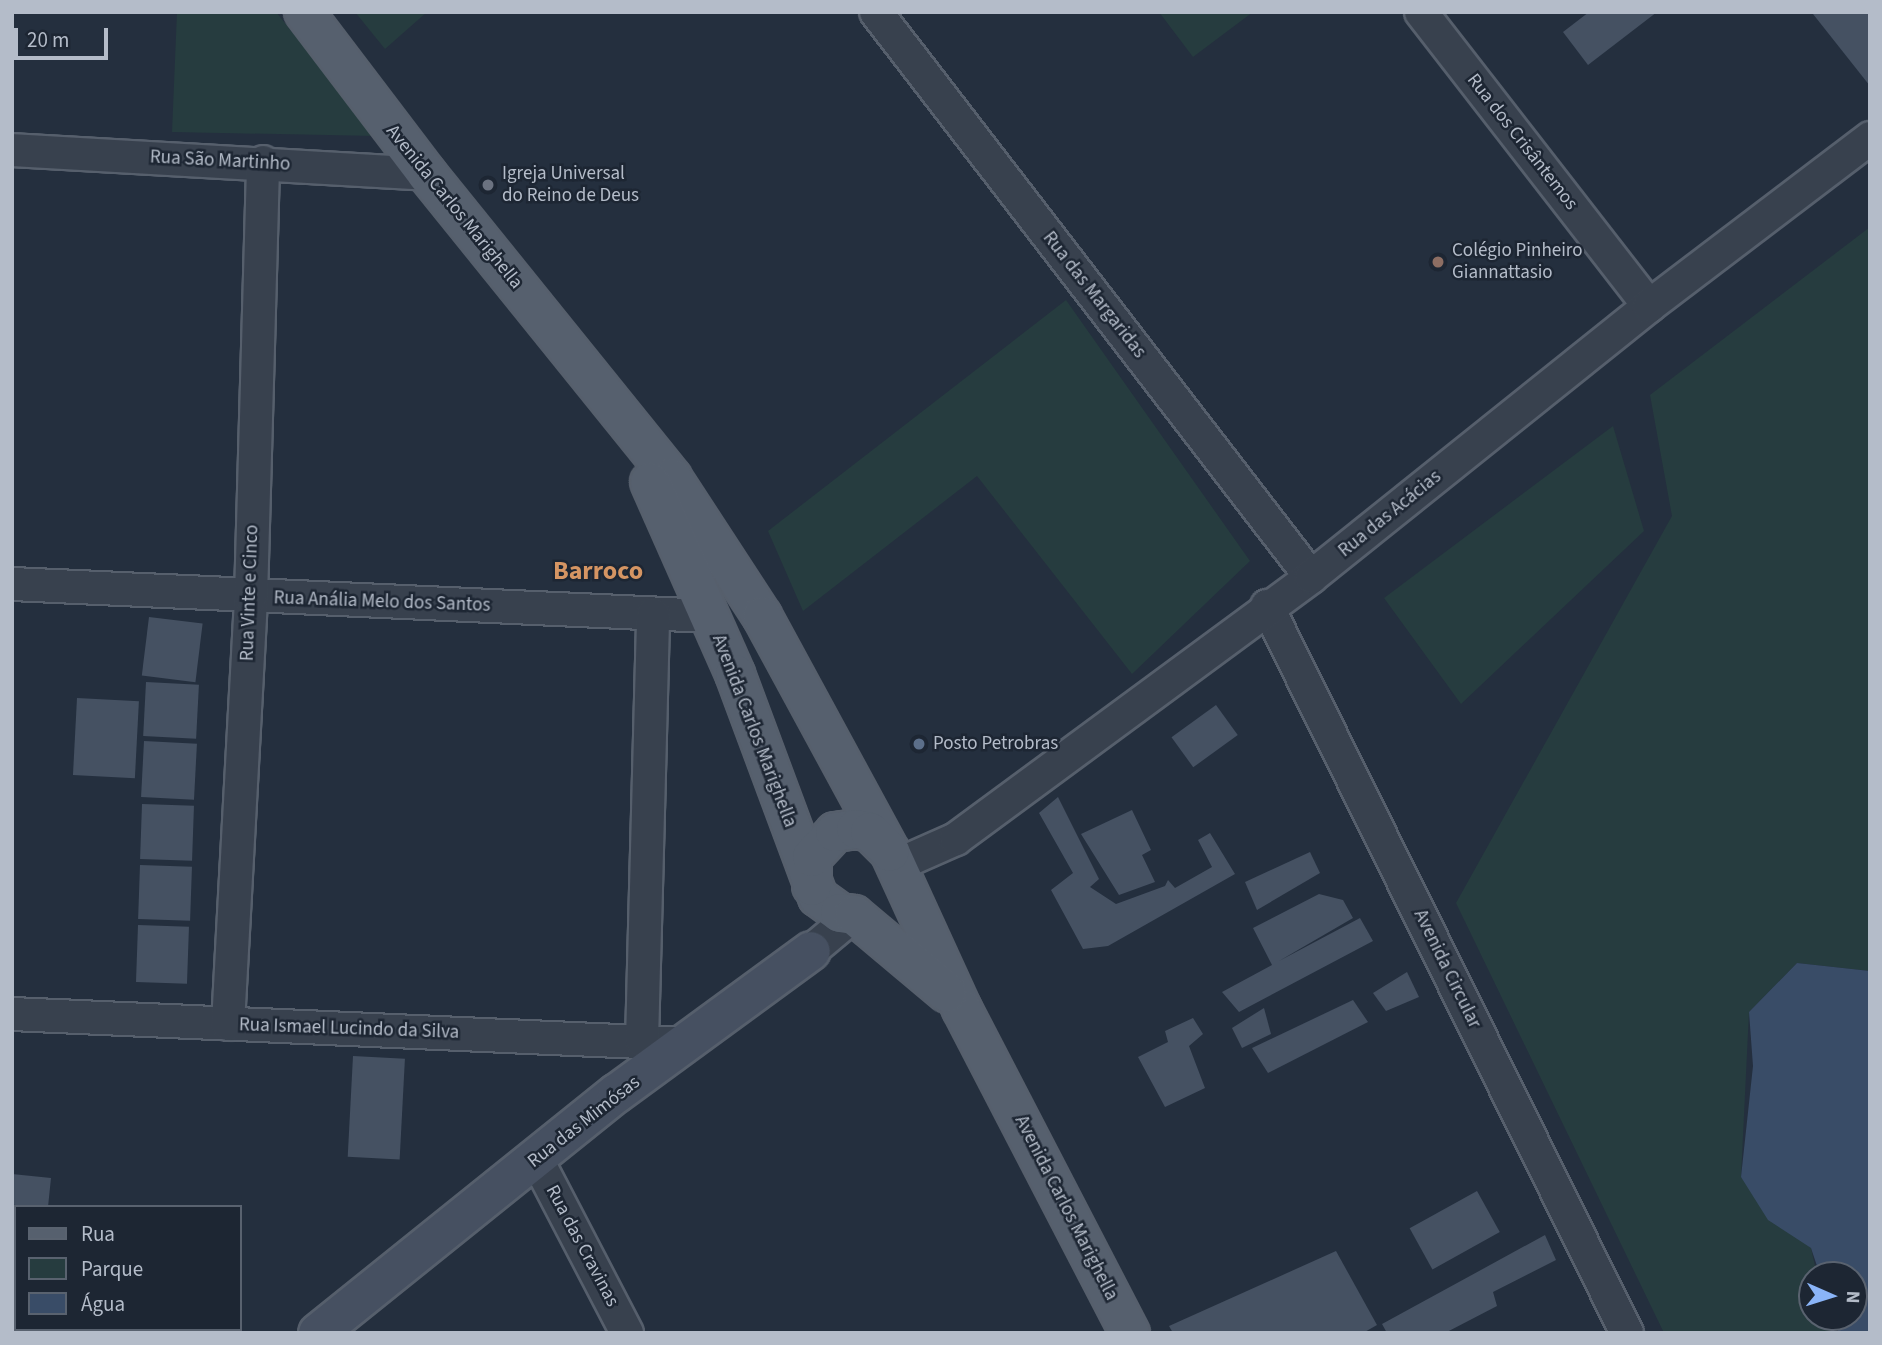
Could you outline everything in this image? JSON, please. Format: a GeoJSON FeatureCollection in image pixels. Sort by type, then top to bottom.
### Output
{"type":"FeatureCollection","features":[{"type":"Feature","properties":{"kind":"main road","name":"Avenida Carlos Marighella"},"geometry":{"type":"LineString","coordinates":[[304,12],[427,174],[609,398],[717,544],[807,697],[893,859],[962,1009],[1130,1333]]}},
{"type":"Feature","properties":{"kind":"main road","name":"Avenida Carlos Marighella"},"geometry":{"type":"LineString","coordinates":[[609,398],[669,520],[813,886],[828,906],[854,915],[926,972],[962,1009]]}},
{"type":"Feature","properties":{"kind":"main road"},"geometry":{"type":"LineString","coordinates":[[709,616],[727,621],[755,638],[807,697]]}},
{"type":"Feature","properties":{"kind":"main road"},"geometry":{"type":"LineString","coordinates":[[813,886],[812,857],[835,832],[856,829],[870,832],[893,859],[894,881],[880,905],[854,915]]}},
{"type":"Feature","properties":{"kind":"street","name":"Rua das Margaridas"},"geometry":{"type":"LineString","coordinates":[[876,12],[1311,577]]}},
{"type":"Feature","properties":{"kind":"street","name":"Rua dos Crisântemos"},"geometry":{"type":"LineString","coordinates":[[1421,12],[1649,306]]}},
{"type":"Feature","properties":{"kind":"street","name":"Rua das Acácias"},"geometry":{"type":"LineString","coordinates":[[893,859],[956,839],[1267,606],[1311,577],[1649,306],[1870,138]]}},
{"type":"Feature","properties":{"kind":"street","name":"Rua São Martinho"},"geometry":{"type":"LineString","coordinates":[[12,150],[263,162],[427,174]]}},
{"type":"Feature","properties":{"kind":"street","name":"Rua Vinte e Cinco"},"geometry":{"type":"LineString","coordinates":[[228,1024],[251,597],[263,162]]}},
{"type":"Feature","properties":{"kind":"street","name":"Rua Anália Melo dos Santos"},"geometry":{"type":"LineString","coordinates":[[12,584],[709,616]]}},
{"type":"Feature","properties":{"kind":"street","name":"Avenida Circular"},"geometry":{"type":"LineString","coordinates":[[1267,606],[1627,1333]]}},
{"type":"Feature","properties":{"kind":"street"},"geometry":{"type":"LineString","coordinates":[[642,1041],[653,614]]}},
{"type":"Feature","properties":{"kind":"street","name":"Rua das Mimósas"},"geometry":{"type":"LineString","coordinates":[[318,1333],[854,915]]}},
{"type":"Feature","properties":{"kind":"street","name":"Rua Ismael Lucindo da Silva"},"geometry":{"type":"LineString","coordinates":[[12,1014],[686,1044]]}},
{"type":"Feature","properties":{"kind":"street","name":"Rua das Cravinas"},"geometry":{"type":"LineString","coordinates":[[537,1160],[627,1333]]}},
{"type":"Feature","properties":{"kind":"green space"},"geometry":{"type":"Polygon","coordinates":[[[177,12],[276,12],[376,136],[172,132],[177,12]]]}},
{"type":"Feature","properties":{"kind":"green space"},"geometry":{"type":"Polygon","coordinates":[[[355,12],[427,12],[385,49],[355,12]]]}},
{"type":"Feature","properties":{"kind":"green space"},"geometry":{"type":"Polygon","coordinates":[[[1159,12],[1253,12],[1193,57],[1159,12]]]}},
{"type":"Feature","properties":{"kind":"green space"},"geometry":{"type":"Polygon","coordinates":[[[1870,227],[1870,971],[1797,963],[1749,1012],[1741,1177],[1811,1248],[1814,1261],[1798,1261],[1798,1331],[1832,1333],[1664,1333],[1456,903],[1672,516],[1650,395],[1870,227]]]}},
{"type":"Feature","properties":{"kind":"green space"},"geometry":{"type":"Polygon","coordinates":[[[1066,300],[1250,561],[1132,674],[977,476],[803,611],[768,531],[1066,300]]]}},
{"type":"Feature","properties":{"kind":"green space"},"geometry":{"type":"Polygon","coordinates":[[[1613,426],[1644,531],[1461,704],[1384,598],[1613,426]]]}},
{"type":"Feature","properties":{"kind":"water"},"geometry":{"type":"Polygon","coordinates":[[[1797,963],[1870,971],[1870,1333],[1838,1331],[1868,1331],[1868,1261],[1815,1261],[1811,1248],[1768,1220],[1741,1177],[1753,1066],[1749,1012],[1797,963]]]}},
{"type":"Feature","properties":{"kind":"building"},"geometry":{"type":"Polygon","coordinates":[[[1589,12],[1657,12],[1588,65],[1563,32],[1589,12]]]}},
{"type":"Feature","properties":{"kind":"building"},"geometry":{"type":"Polygon","coordinates":[[[1870,12],[1870,86],[1813,14],[1870,12]]]}},
{"type":"Feature","properties":{"kind":"building"},"geometry":{"type":"Polygon","coordinates":[[[149,617],[203,624],[195,682],[142,676],[149,617]]]}},
{"type":"Feature","properties":{"kind":"building"},"geometry":{"type":"Polygon","coordinates":[[[146,682],[199,685],[196,739],[143,736],[146,682]]]}},
{"type":"Feature","properties":{"kind":"building"},"geometry":{"type":"Polygon","coordinates":[[[77,698],[139,701],[135,778],[73,775],[77,698]]]}},
{"type":"Feature","properties":{"kind":"building"},"geometry":{"type":"Polygon","coordinates":[[[1216,705],[1238,735],[1193,767],[1172,737],[1216,705]]]}},
{"type":"Feature","properties":{"kind":"building"},"geometry":{"type":"Polygon","coordinates":[[[144,741],[197,744],[194,800],[141,797],[144,741]]]}},
{"type":"Feature","properties":{"kind":"building"},"geometry":{"type":"Polygon","coordinates":[[[1058,797],[1099,879],[1090,887],[1116,904],[1165,886],[1168,880],[1175,888],[1212,867],[1198,840],[1210,833],[1235,874],[1108,946],[1083,949],[1051,890],[1073,873],[1039,813],[1058,797]]]}},
{"type":"Feature","properties":{"kind":"building"},"geometry":{"type":"Polygon","coordinates":[[[142,804],[194,806],[192,861],[140,859],[142,804]]]}},
{"type":"Feature","properties":{"kind":"building"},"geometry":{"type":"Polygon","coordinates":[[[1132,810],[1151,850],[1142,855],[1155,882],[1119,895],[1081,834],[1132,810]]]}},
{"type":"Feature","properties":{"kind":"building"},"geometry":{"type":"Polygon","coordinates":[[[1310,852],[1320,873],[1257,910],[1245,882],[1310,852]]]}},
{"type":"Feature","properties":{"kind":"building"},"geometry":{"type":"Polygon","coordinates":[[[140,865],[192,867],[190,921],[138,919],[140,865]]]}},
{"type":"Feature","properties":{"kind":"building"},"geometry":{"type":"Polygon","coordinates":[[[1319,894],[1343,900],[1353,918],[1279,961],[1360,918],[1373,941],[1239,1012],[1222,992],[1272,965],[1253,928],[1319,894]]]}},
{"type":"Feature","properties":{"kind":"building"},"geometry":{"type":"Polygon","coordinates":[[[138,925],[189,927],[187,984],[136,982],[138,925]]]}},
{"type":"Feature","properties":{"kind":"building"},"geometry":{"type":"Polygon","coordinates":[[[1407,972],[1419,997],[1386,1011],[1373,993],[1407,972]]]}},
{"type":"Feature","properties":{"kind":"building"},"geometry":{"type":"Polygon","coordinates":[[[1353,1000],[1368,1022],[1268,1073],[1252,1048],[1353,1000]]]}},
{"type":"Feature","properties":{"kind":"building"},"geometry":{"type":"Polygon","coordinates":[[[1264,1008],[1271,1034],[1242,1048],[1232,1028],[1264,1008]]]}},
{"type":"Feature","properties":{"kind":"building"},"geometry":{"type":"Polygon","coordinates":[[[1193,1018],[1203,1034],[1189,1046],[1205,1088],[1165,1107],[1138,1057],[1168,1042],[1165,1031],[1193,1018]]]}},
{"type":"Feature","properties":{"kind":"building"},"geometry":{"type":"Polygon","coordinates":[[[353,1056],[405,1059],[400,1160],[348,1157],[353,1056]]]}},
{"type":"Feature","properties":{"kind":"building"},"geometry":{"type":"Polygon","coordinates":[[[12,1174],[51,1178],[48,1205],[14,1205],[12,1174]]]}},
{"type":"Feature","properties":{"kind":"building"},"geometry":{"type":"Polygon","coordinates":[[[1477,1191],[1500,1232],[1432,1269],[1410,1228],[1477,1191]]]}},
{"type":"Feature","properties":{"kind":"building"},"geometry":{"type":"Polygon","coordinates":[[[1545,1235],[1556,1260],[1493,1292],[1497,1306],[1445,1333],[1387,1333],[1382,1324],[1545,1235]]]}},
{"type":"Feature","properties":{"kind":"building"},"geometry":{"type":"Polygon","coordinates":[[[1336,1251],[1377,1325],[1363,1333],[1173,1333],[1169,1326],[1336,1251]]]}},
{"type":"Feature","properties":{"kind":"place","name":"Igreja Universal do Reino de Deus"},"geometry":{"type":"Point","coordinates":[488,185]}},
{"type":"Feature","properties":{"kind":"place","name":"Colégio Pinheiro Giannattasio"},"geometry":{"type":"Point","coordinates":[1438,262]}},
{"type":"Feature","properties":{"kind":"place","name":"Posto Petrobras"},"geometry":{"type":"Point","coordinates":[919,744]}},
{"type":"Feature","properties":{"kind":"district","name":"Barroco"},"geometry":{"type":"Point","coordinates":[598,571]}}]}
